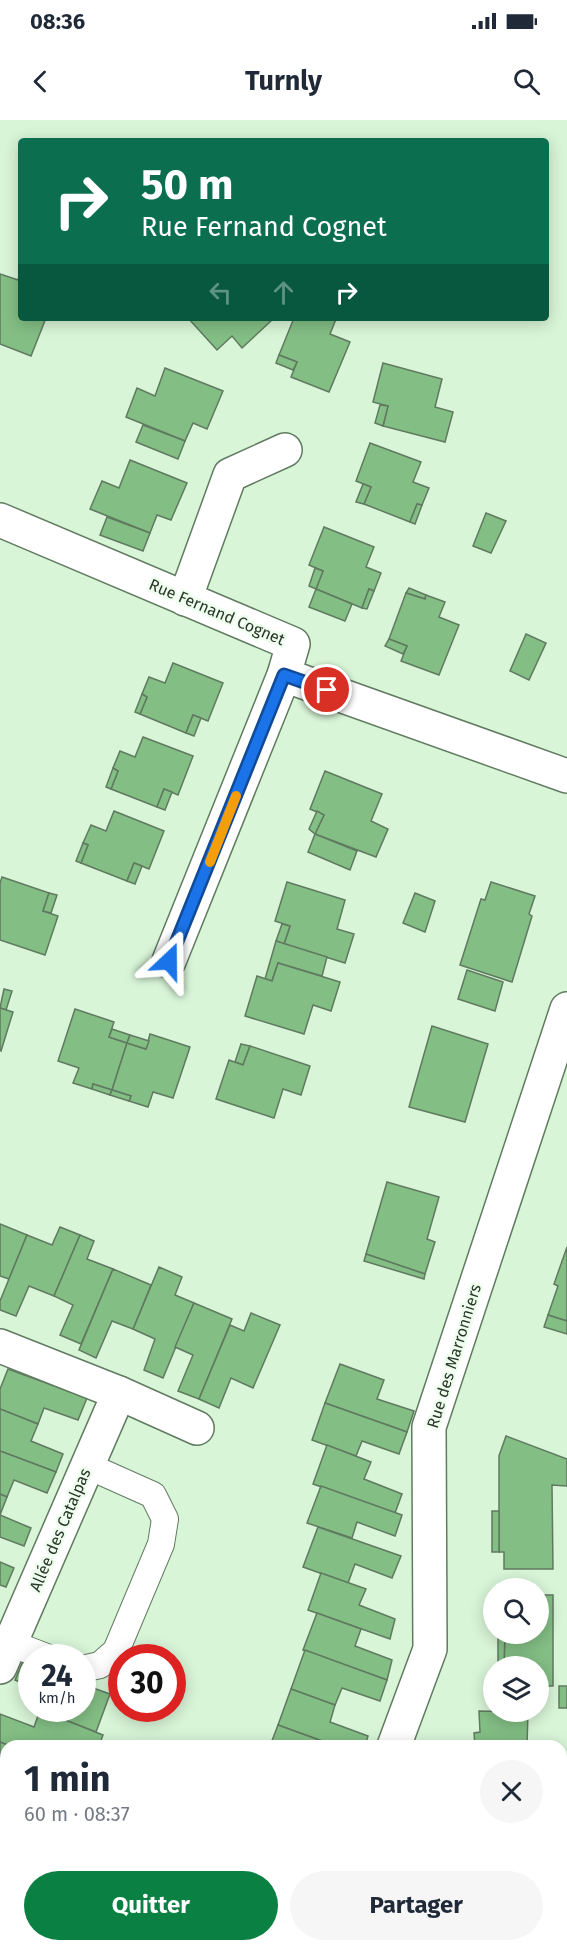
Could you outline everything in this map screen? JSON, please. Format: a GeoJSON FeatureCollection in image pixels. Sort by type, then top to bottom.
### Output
{"type":"FeatureCollection","features":[{"type":"Feature","properties":{"kind":"street"},"geometry":{"type":"LineString","coordinates":[[185,598],[230,474],[285,450]]}},
{"type":"Feature","properties":{"kind":"street","name":"Rue Fernand Cognet"},"geometry":{"type":"LineString","coordinates":[[0,520],[292,644],[284,675]]}},
{"type":"Feature","properties":{"kind":"street"},"geometry":{"type":"LineString","coordinates":[[169,961],[284,675],[567,776]]}},
{"type":"Feature","properties":{"kind":"street","name":"Rue des Marronniers"},"geometry":{"type":"LineString","coordinates":[[396,1740],[430,1649],[429,1427],[567,1009]]}},
{"type":"Feature","properties":{"kind":"street"},"geometry":{"type":"LineString","coordinates":[[0,1346],[119,1393],[197,1428]]}},
{"type":"Feature","properties":{"kind":"street","name":"Allée des Catalpas"},"geometry":{"type":"LineString","coordinates":[[5,1655],[119,1393]]}},
{"type":"Feature","properties":{"kind":"lane"},"geometry":{"type":"LineString","coordinates":[[87,1466],[153,1495],[165,1519],[161,1545],[116,1651],[96,1666]]}},
{"type":"Feature","properties":{"kind":"building"},"geometry":{"type":"Polygon","coordinates":[[[0,274],[18,280],[18,321],[45,321],[31,356],[0,344],[0,274]]]}},
{"type":"Feature","properties":{"kind":"building"},"geometry":{"type":"Polygon","coordinates":[[[191,321],[271,321],[242,348],[232,336],[217,350],[191,321]]]}},
{"type":"Feature","properties":{"kind":"building"},"geometry":{"type":"Polygon","coordinates":[[[293,321],[335,321],[330,334],[350,342],[329,392],[291,377],[297,362],[279,355],[293,321]]]}},
{"type":"Feature","properties":{"kind":"building"},"geometry":{"type":"Polygon","coordinates":[[[279,355],[297,362],[293,370],[276,363],[279,355]]]}},
{"type":"Feature","properties":{"kind":"building"},"geometry":{"type":"Polygon","coordinates":[[[383,363],[442,379],[435,407],[453,412],[445,442],[383,426],[388,406],[373,402],[383,363]]]}},
{"type":"Feature","properties":{"kind":"building"},"geometry":{"type":"Polygon","coordinates":[[[165,368],[223,391],[207,429],[193,423],[185,441],[126,417],[137,388],[155,396],[165,368]]]}},
{"type":"Feature","properties":{"kind":"building"},"geometry":{"type":"Polygon","coordinates":[[[380,405],[388,406],[383,426],[375,423],[380,405]]]}},
{"type":"Feature","properties":{"kind":"building"},"geometry":{"type":"Polygon","coordinates":[[[143,425],[185,441],[178,459],[136,442],[143,425]]]}},
{"type":"Feature","properties":{"kind":"building"},"geometry":{"type":"Polygon","coordinates":[[[370,443],[421,462],[413,482],[429,488],[422,505],[417,504],[410,522],[364,504],[371,487],[356,481],[370,443]]]}},
{"type":"Feature","properties":{"kind":"building"},"geometry":{"type":"Polygon","coordinates":[[[130,460],[187,483],[171,520],[157,515],[150,533],[90,509],[102,481],[119,488],[130,460]]]}},
{"type":"Feature","properties":{"kind":"building"},"geometry":{"type":"Polygon","coordinates":[[[363,484],[371,487],[364,504],[356,502],[363,484]]]}},
{"type":"Feature","properties":{"kind":"building"},"geometry":{"type":"Polygon","coordinates":[[[417,504],[422,505],[415,524],[410,522],[417,504]]]}},
{"type":"Feature","properties":{"kind":"building"},"geometry":{"type":"Polygon","coordinates":[[[486,513],[506,521],[491,553],[473,546],[486,513]]]}},
{"type":"Feature","properties":{"kind":"building"},"geometry":{"type":"Polygon","coordinates":[[[107,517],[150,533],[143,551],[100,535],[107,517]]]}},
{"type":"Feature","properties":{"kind":"building"},"geometry":{"type":"Polygon","coordinates":[[[324,527],[374,547],[366,567],[381,573],[374,591],[369,589],[362,608],[316,589],[323,571],[309,565],[324,527]]]}},
{"type":"Feature","properties":{"kind":"building"},"geometry":{"type":"Polygon","coordinates":[[[315,568],[323,571],[316,589],[309,586],[315,568]]]}},
{"type":"Feature","properties":{"kind":"building"},"geometry":{"type":"Polygon","coordinates":[[[409,588],[426,595],[425,599],[406,593],[409,588]]]}},
{"type":"Feature","properties":{"kind":"building"},"geometry":{"type":"Polygon","coordinates":[[[316,589],[352,604],[345,621],[309,607],[316,589]]]}},
{"type":"Feature","properties":{"kind":"building"},"geometry":{"type":"Polygon","coordinates":[[[369,589],[374,591],[367,609],[362,608],[369,589]]]}},
{"type":"Feature","properties":{"kind":"building"},"geometry":{"type":"Polygon","coordinates":[[[406,593],[425,599],[426,595],[445,602],[439,617],[459,625],[439,675],[401,661],[407,646],[389,639],[406,593]]]}},
{"type":"Feature","properties":{"kind":"building"},"geometry":{"type":"Polygon","coordinates":[[[526,634],[546,643],[529,680],[510,671],[526,634]]]}},
{"type":"Feature","properties":{"kind":"building"},"geometry":{"type":"Polygon","coordinates":[[[389,639],[407,646],[403,654],[385,646],[389,639]]]}},
{"type":"Feature","properties":{"kind":"building"},"geometry":{"type":"Polygon","coordinates":[[[173,663],[223,683],[208,721],[193,715],[186,733],[140,714],[147,697],[142,694],[149,677],[165,683],[173,663]]]}},
{"type":"Feature","properties":{"kind":"building"},"geometry":{"type":"Polygon","coordinates":[[[142,694],[147,697],[140,714],[135,712],[142,694]]]}},
{"type":"Feature","properties":{"kind":"building"},"geometry":{"type":"Polygon","coordinates":[[[193,715],[201,718],[194,736],[186,733],[193,715]]]}},
{"type":"Feature","properties":{"kind":"building"},"geometry":{"type":"Polygon","coordinates":[[[143,737],[193,756],[178,795],[164,789],[157,807],[111,789],[118,771],[113,768],[120,751],[135,757],[143,737]]]}},
{"type":"Feature","properties":{"kind":"building"},"geometry":{"type":"Polygon","coordinates":[[[113,768],[118,771],[111,789],[106,787],[113,768]]]}},
{"type":"Feature","properties":{"kind":"building"},"geometry":{"type":"Polygon","coordinates":[[[325,771],[382,794],[371,821],[388,829],[376,857],[315,834],[324,815],[310,809],[325,771]]]}},
{"type":"Feature","properties":{"kind":"building"},"geometry":{"type":"Polygon","coordinates":[[[164,789],[172,792],[165,810],[157,807],[164,789]]]}},
{"type":"Feature","properties":{"kind":"building"},"geometry":{"type":"Polygon","coordinates":[[[114,811],[164,831],[149,869],[134,863],[127,881],[81,863],[88,845],[83,843],[91,825],[106,831],[114,811]]]}},
{"type":"Feature","properties":{"kind":"building"},"geometry":{"type":"Polygon","coordinates":[[[317,811],[324,815],[315,834],[309,829],[317,811]]]}},
{"type":"Feature","properties":{"kind":"building"},"geometry":{"type":"Polygon","coordinates":[[[315,834],[357,851],[350,870],[308,852],[315,834]]]}},
{"type":"Feature","properties":{"kind":"building"},"geometry":{"type":"Polygon","coordinates":[[[83,843],[88,845],[81,863],[76,861],[83,843]]]}},
{"type":"Feature","properties":{"kind":"building"},"geometry":{"type":"Polygon","coordinates":[[[134,863],[142,866],[135,884],[127,881],[134,863]]]}},
{"type":"Feature","properties":{"kind":"building"},"geometry":{"type":"Polygon","coordinates":[[[2,877],[49,893],[43,911],[58,916],[45,955],[0,940],[0,883],[2,877]]]}},
{"type":"Feature","properties":{"kind":"building"},"geometry":{"type":"Polygon","coordinates":[[[287,882],[345,900],[337,929],[354,934],[345,963],[284,944],[290,926],[275,921],[287,882]]]}},
{"type":"Feature","properties":{"kind":"building"},"geometry":{"type":"Polygon","coordinates":[[[491,882],[535,896],[529,914],[532,916],[512,982],[460,965],[481,899],[485,900],[491,882]]]}},
{"type":"Feature","properties":{"kind":"building"},"geometry":{"type":"Polygon","coordinates":[[[49,893],[57,895],[51,913],[43,911],[49,893]]]}},
{"type":"Feature","properties":{"kind":"building"},"geometry":{"type":"Polygon","coordinates":[[[415,893],[435,901],[425,932],[403,923],[415,893]]]}},
{"type":"Feature","properties":{"kind":"building"},"geometry":{"type":"Polygon","coordinates":[[[282,924],[290,926],[284,944],[276,941],[282,924]]]}},
{"type":"Feature","properties":{"kind":"building"},"geometry":{"type":"Polygon","coordinates":[[[276,941],[327,957],[322,976],[278,963],[272,981],[265,979],[276,941]]]}},
{"type":"Feature","properties":{"kind":"building"},"geometry":{"type":"Polygon","coordinates":[[[278,963],[340,982],[331,1011],[313,1005],[304,1034],[245,1016],[257,976],[272,981],[278,963]]]}},
{"type":"Feature","properties":{"kind":"building"},"geometry":{"type":"Polygon","coordinates":[[[467,970],[503,982],[495,1011],[458,999],[467,970]]]}},
{"type":"Feature","properties":{"kind":"building"},"geometry":{"type":"Polygon","coordinates":[[[4,989],[12,991],[6,1010],[0,1008],[4,989]]]}},
{"type":"Feature","properties":{"kind":"building"},"geometry":{"type":"Polygon","coordinates":[[[0,1008],[13,1012],[1,1051],[0,1050],[0,1008]]]}},
{"type":"Feature","properties":{"kind":"building"},"geometry":{"type":"Polygon","coordinates":[[[75,1009],[114,1022],[109,1037],[127,1043],[112,1090],[93,1084],[92,1089],[73,1083],[79,1068],[58,1061],[75,1009]]]}},
{"type":"Feature","properties":{"kind":"building"},"geometry":{"type":"Polygon","coordinates":[[[432,1026],[488,1044],[465,1122],[409,1107],[432,1026]]]}},
{"type":"Feature","properties":{"kind":"building"},"geometry":{"type":"Polygon","coordinates":[[[112,1029],[130,1035],[127,1043],[109,1037],[112,1029]]]}},
{"type":"Feature","properties":{"kind":"building"},"geometry":{"type":"Polygon","coordinates":[[[150,1034],[190,1047],[173,1098],[153,1092],[148,1107],[129,1101],[131,1096],[112,1090],[127,1043],[146,1049],[150,1034]]]}},
{"type":"Feature","properties":{"kind":"building"},"geometry":{"type":"Polygon","coordinates":[[[130,1035],[149,1041],[146,1049],[127,1043],[130,1035]]]}},
{"type":"Feature","properties":{"kind":"building"},"geometry":{"type":"Polygon","coordinates":[[[241,1044],[250,1046],[243,1065],[235,1062],[241,1044]]]}},
{"type":"Feature","properties":{"kind":"building"},"geometry":{"type":"Polygon","coordinates":[[[250,1046],[310,1066],[301,1095],[283,1089],[274,1118],[216,1099],[229,1060],[243,1065],[250,1046]]]}},
{"type":"Feature","properties":{"kind":"building"},"geometry":{"type":"Polygon","coordinates":[[[93,1084],[112,1090],[110,1095],[92,1089],[93,1084]]]}},
{"type":"Feature","properties":{"kind":"building"},"geometry":{"type":"Polygon","coordinates":[[[112,1090],[131,1096],[129,1101],[110,1095],[112,1090]]]}},
{"type":"Feature","properties":{"kind":"building"},"geometry":{"type":"Polygon","coordinates":[[[387,1182],[439,1197],[427,1239],[435,1242],[425,1274],[366,1254],[387,1182]]]}},
{"type":"Feature","properties":{"kind":"building"},"geometry":{"type":"Polygon","coordinates":[[[0,1224],[27,1235],[9,1279],[0,1276],[0,1224]]]}},
{"type":"Feature","properties":{"kind":"building"},"geometry":{"type":"Polygon","coordinates":[[[60,1227],[80,1235],[54,1296],[29,1286],[16,1316],[0,1310],[0,1301],[27,1235],[52,1245],[60,1227]]]}},
{"type":"Feature","properties":{"kind":"building"},"geometry":{"type":"Polygon","coordinates":[[[80,1235],[94,1241],[87,1259],[113,1269],[81,1344],[60,1335],[73,1305],[54,1296],[80,1235]]]}},
{"type":"Feature","properties":{"kind":"building"},"geometry":{"type":"Polygon","coordinates":[[[567,1247],[567,1321],[548,1315],[558,1286],[554,1284],[567,1247]]]}},
{"type":"Feature","properties":{"kind":"building"},"geometry":{"type":"Polygon","coordinates":[[[366,1254],[425,1274],[424,1279],[364,1261],[366,1254]]]}},
{"type":"Feature","properties":{"kind":"building"},"geometry":{"type":"Polygon","coordinates":[[[159,1267],[182,1277],[175,1295],[194,1303],[163,1378],[144,1370],[155,1339],[133,1329],[159,1267]]]}},
{"type":"Feature","properties":{"kind":"building"},"geometry":{"type":"Polygon","coordinates":[[[113,1269],[151,1285],[133,1329],[112,1321],[96,1358],[79,1350],[113,1269]]]}},
{"type":"Feature","properties":{"kind":"building"},"geometry":{"type":"Polygon","coordinates":[[[194,1303],[232,1319],[199,1399],[178,1391],[193,1355],[175,1347],[194,1303]]]}},
{"type":"Feature","properties":{"kind":"building"},"geometry":{"type":"Polygon","coordinates":[[[251,1313],[280,1325],[253,1388],[231,1378],[219,1408],[199,1399],[230,1325],[244,1331],[251,1313]]]}},
{"type":"Feature","properties":{"kind":"building"},"geometry":{"type":"Polygon","coordinates":[[[548,1315],[567,1321],[567,1334],[544,1327],[548,1315]]]}},
{"type":"Feature","properties":{"kind":"building"},"geometry":{"type":"Polygon","coordinates":[[[340,1364],[384,1380],[377,1399],[414,1411],[407,1432],[325,1403],[340,1364]]]}},
{"type":"Feature","properties":{"kind":"building"},"geometry":{"type":"Polygon","coordinates":[[[8,1369],[87,1398],[78,1420],[44,1408],[38,1424],[0,1409],[0,1389],[8,1369]]]}},
{"type":"Feature","properties":{"kind":"building"},"geometry":{"type":"Polygon","coordinates":[[[325,1403],[407,1432],[399,1454],[362,1441],[356,1456],[312,1440],[325,1403]]]}},
{"type":"Feature","properties":{"kind":"building"},"geometry":{"type":"Polygon","coordinates":[[[0,1409],[38,1424],[31,1441],[63,1454],[56,1472],[0,1451],[0,1409]]]}},
{"type":"Feature","properties":{"kind":"building"},"geometry":{"type":"Polygon","coordinates":[[[506,1436],[567,1459],[567,1486],[552,1485],[553,1569],[504,1569],[504,1552],[499,1552],[499,1456],[506,1436]]]}},
{"type":"Feature","properties":{"kind":"building"},"geometry":{"type":"Polygon","coordinates":[[[327,1445],[371,1462],[364,1479],[402,1494],[395,1513],[313,1484],[327,1445]]]}},
{"type":"Feature","properties":{"kind":"building"},"geometry":{"type":"Polygon","coordinates":[[[0,1451],[56,1472],[47,1493],[14,1480],[7,1497],[0,1494],[0,1451]]]}},
{"type":"Feature","properties":{"kind":"building"},"geometry":{"type":"Polygon","coordinates":[[[321,1486],[402,1515],[395,1536],[357,1522],[352,1538],[307,1523],[321,1486]]]}},
{"type":"Feature","properties":{"kind":"building"},"geometry":{"type":"Polygon","coordinates":[[[0,1494],[7,1497],[0,1515],[0,1494]]]}},
{"type":"Feature","properties":{"kind":"building"},"geometry":{"type":"Polygon","coordinates":[[[492,1511],[499,1511],[499,1552],[492,1552],[492,1511]]]}},
{"type":"Feature","properties":{"kind":"building"},"geometry":{"type":"Polygon","coordinates":[[[0,1515],[31,1528],[24,1546],[0,1537],[0,1515]]]}},
{"type":"Feature","properties":{"kind":"building"},"geometry":{"type":"Polygon","coordinates":[[[318,1527],[401,1556],[392,1578],[355,1564],[348,1583],[303,1567],[318,1527]]]}},
{"type":"Feature","properties":{"kind":"building"},"geometry":{"type":"Polygon","coordinates":[[[0,1562],[14,1568],[6,1587],[0,1585],[0,1562]]]}},
{"type":"Feature","properties":{"kind":"building"},"geometry":{"type":"Polygon","coordinates":[[[321,1573],[366,1589],[359,1605],[395,1619],[390,1639],[308,1610],[321,1573]]]}},
{"type":"Feature","properties":{"kind":"building"},"geometry":{"type":"Polygon","coordinates":[[[549,1595],[553,1595],[553,1686],[549,1686],[549,1656],[504,1656],[505,1644],[549,1644],[549,1595]]]}},
{"type":"Feature","properties":{"kind":"building"},"geometry":{"type":"Polygon","coordinates":[[[317,1613],[361,1629],[355,1646],[392,1660],[387,1680],[303,1650],[317,1613]]]}},
{"type":"Feature","properties":{"kind":"building"},"geometry":{"type":"Polygon","coordinates":[[[498,1644],[505,1644],[504,1656],[498,1656],[498,1644]]]}},
{"type":"Feature","properties":{"kind":"building"},"geometry":{"type":"Polygon","coordinates":[[[305,1650],[387,1680],[380,1701],[342,1688],[335,1705],[291,1689],[305,1650]]]}},
{"type":"Feature","properties":{"kind":"building"},"geometry":{"type":"Polygon","coordinates":[[[559,1686],[567,1686],[567,1708],[559,1708],[559,1686]]]}},
{"type":"Feature","properties":{"kind":"building"},"geometry":{"type":"Polygon","coordinates":[[[96,1689],[108,1693],[108,1699],[96,1732],[70,1722],[96,1722],[96,1689]]]}},
{"type":"Feature","properties":{"kind":"building"},"geometry":{"type":"Polygon","coordinates":[[[291,1689],[335,1705],[330,1722],[368,1736],[367,1740],[319,1740],[278,1725],[291,1689]]]}},
{"type":"Feature","properties":{"kind":"building"},"geometry":{"type":"Polygon","coordinates":[[[479,1711],[483,1711],[483,1722],[528,1722],[527,1740],[475,1740],[474,1733],[480,1732],[479,1711]]]}},
{"type":"Feature","properties":{"kind":"building"},"geometry":{"type":"Polygon","coordinates":[[[0,1714],[34,1727],[36,1722],[70,1722],[103,1735],[101,1740],[0,1740],[0,1714]]]}},
{"type":"Feature","properties":{"kind":"building"},"geometry":{"type":"Polygon","coordinates":[[[278,1725],[319,1740],[272,1740],[278,1725]]]}},
{"type":"Feature","properties":{"kind":"slow traffic"},"geometry":{"type":"LineString","coordinates":[[210,862],[236,796]]}},
{"type":"Feature","properties":{"kind":"route"},"geometry":{"type":"LineString","coordinates":[[169,961],[284,675],[327,690]]}}]}
